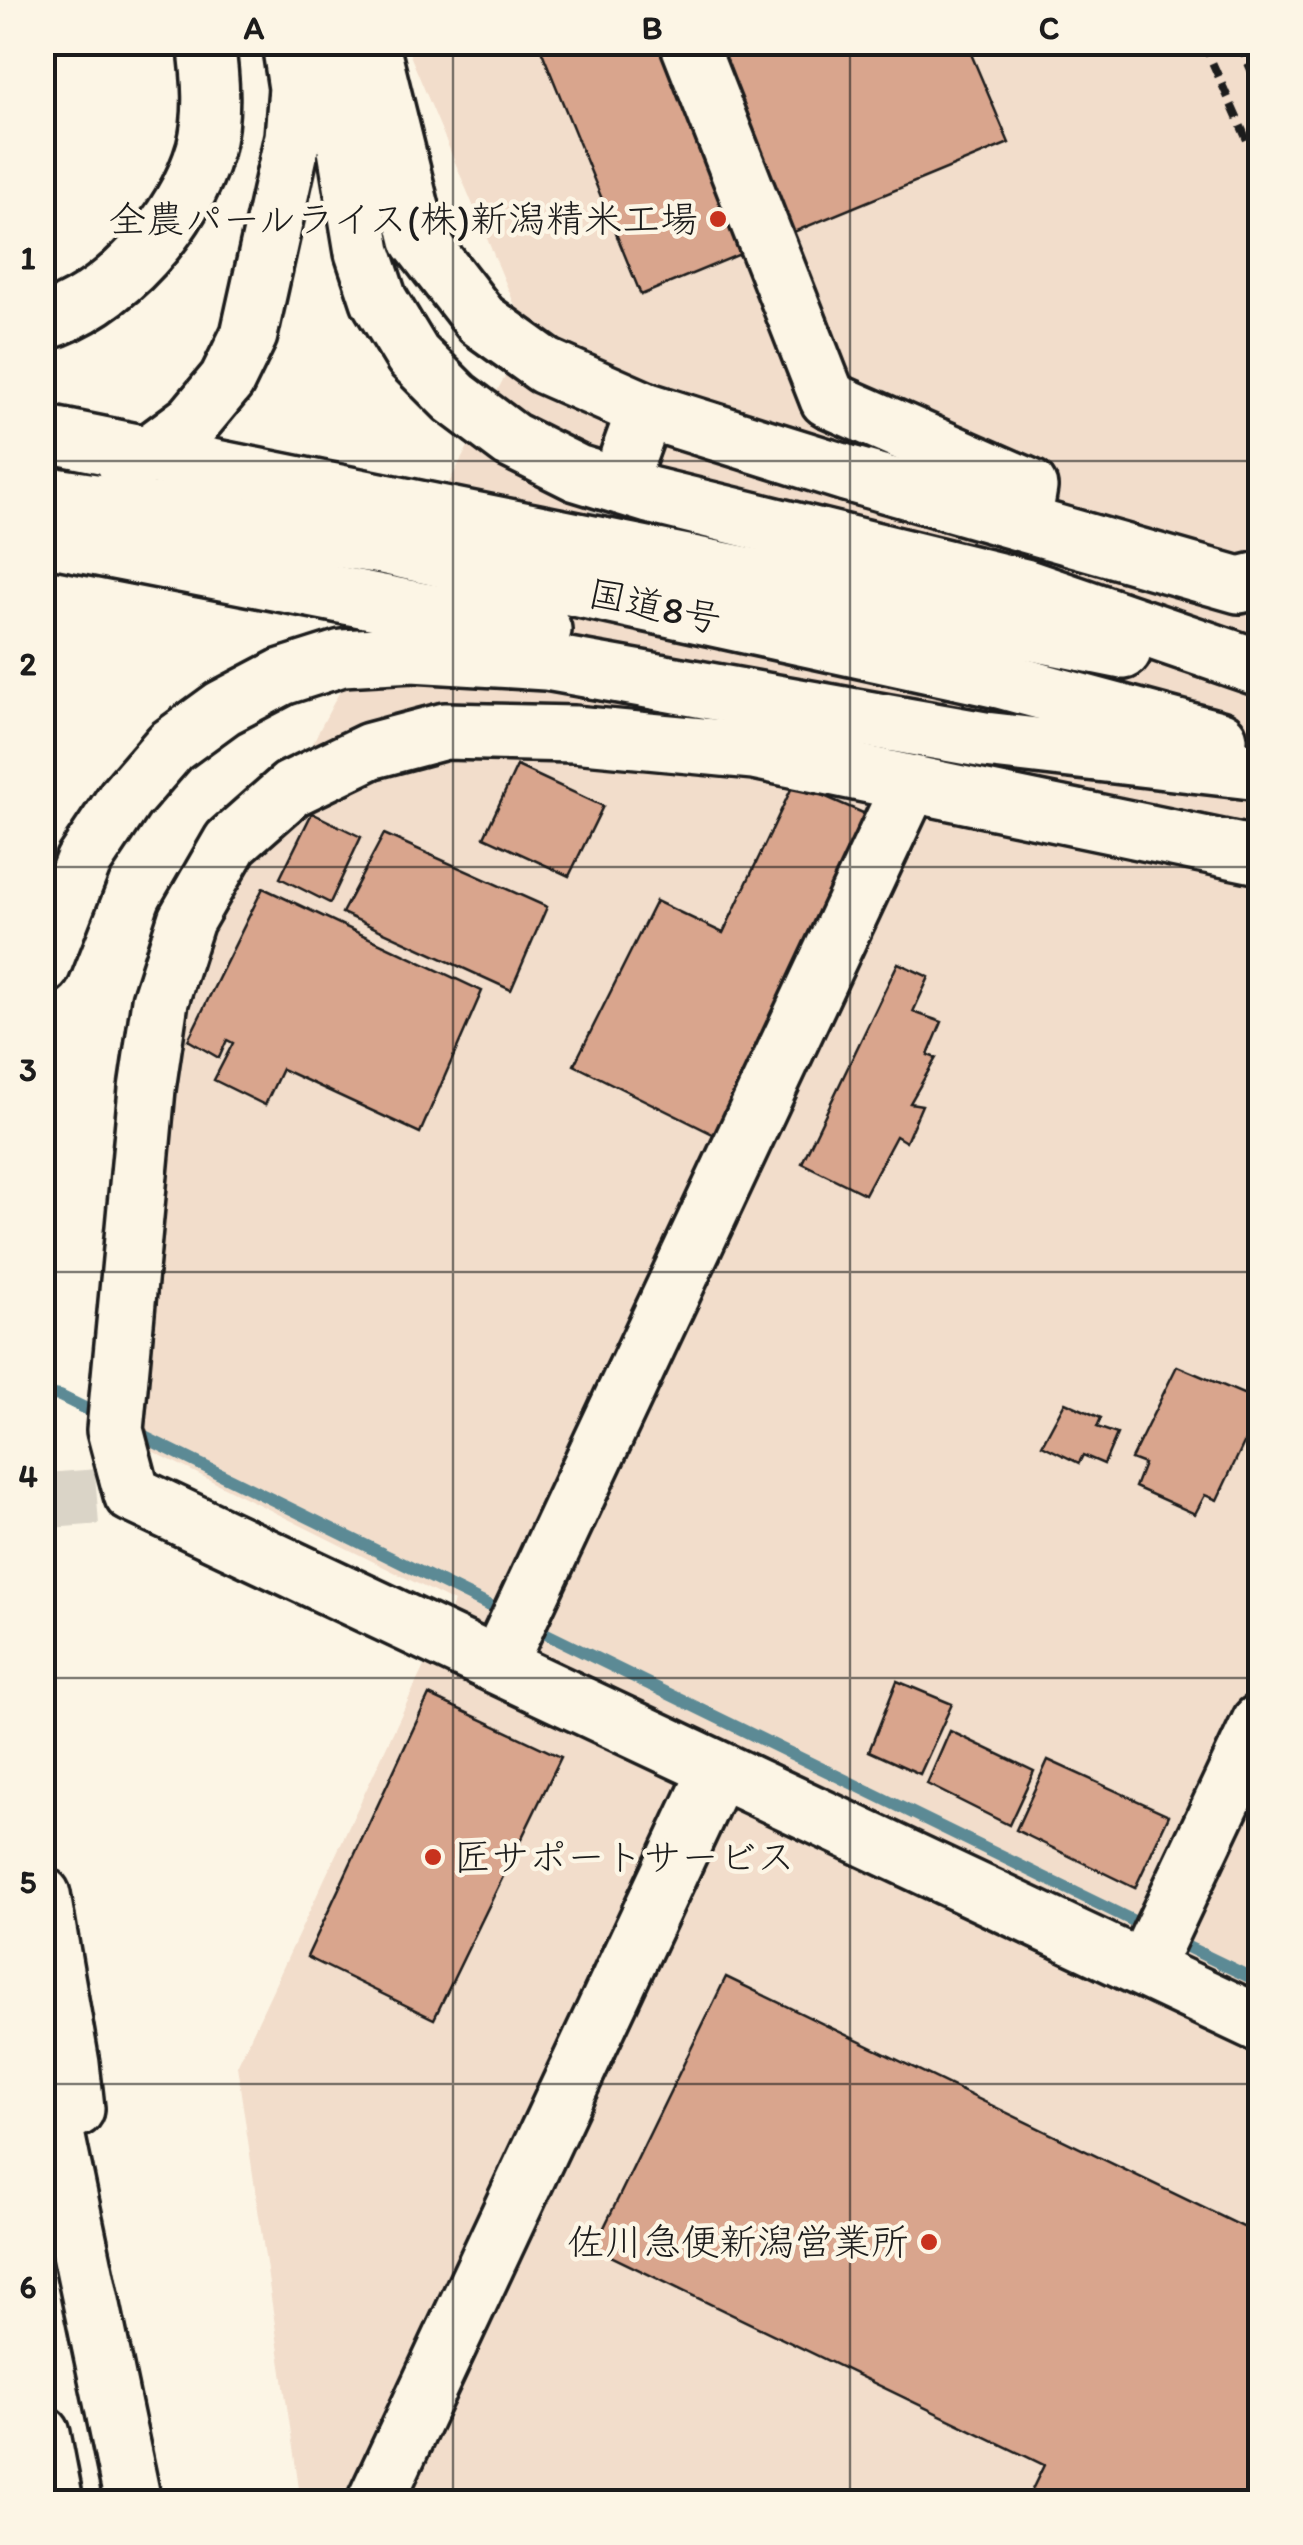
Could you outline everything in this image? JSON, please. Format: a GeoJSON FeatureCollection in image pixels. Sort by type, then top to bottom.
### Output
{"type":"FeatureCollection","features":[{"type":"Feature","properties":{"kind":"main road"},"geometry":{"type":"LineString","coordinates":[[42,323],[104,291],[145,255],[178,209],[205,149],[212,89],[206,42]]}},
{"type":"Feature","properties":{"kind":"main road"},"geometry":{"type":"LineString","coordinates":[[42,477],[99,472],[147,456],[193,421],[227,380],[250,335],[293,137],[296,88],[290,42]]}},
{"type":"Feature","properties":{"kind":"main road"},"geometry":{"type":"LineString","coordinates":[[318,42],[337,95],[363,252],[379,300],[413,356],[456,398],[510,440],[577,473],[649,495],[1024,587],[1260,668]]}},
{"type":"Feature","properties":{"kind":"main road"},"geometry":{"type":"LineString","coordinates":[[370,42],[419,240],[481,320],[636,434],[846,473],[1239,585],[1260,580]]}},
{"type":"Feature","properties":{"kind":"main road"},"geometry":{"type":"LineString","coordinates":[[688,42],[828,399],[1029,487],[1023,523]]}},
{"type":"Feature","properties":{"kind":"main road","name":"国道8号"},"geometry":{"type":"LineString","coordinates":[[42,433],[1260,679]]}},
{"type":"Feature","properties":{"kind":"main road","name":"国道8号"},"geometry":{"type":"LineString","coordinates":[[42,494],[401,550],[1003,682],[1260,751]]}},
{"type":"Feature","properties":{"kind":"main road"},"geometry":{"type":"LineString","coordinates":[[42,537],[423,612],[996,700],[1260,751]]}},
{"type":"Feature","properties":{"kind":"main road"},"geometry":{"type":"LineString","coordinates":[[42,967],[83,862],[124,799],[171,746],[223,708],[282,677],[342,658],[412,654],[546,662],[985,740],[1260,772]]}},
{"type":"Feature","properties":{"kind":"main road"},"geometry":{"type":"LineString","coordinates":[[1260,856],[578,716],[445,731],[370,752],[292,789],[230,842],[186,920],[160,1001],[147,1088],[115,1430],[132,1494],[1260,2024]]}},
{"type":"Feature","properties":{"kind":"main road"},"geometry":{"type":"LineString","coordinates":[[498,1664],[910,785]]}},
{"type":"Feature","properties":{"kind":"main road"},"geometry":{"type":"LineString","coordinates":[[1144,1968],[1260,1722]]}},
{"type":"Feature","properties":{"kind":"main road"},"geometry":{"type":"LineString","coordinates":[[375,2502],[717,1770]]}},
{"type":"Feature","properties":{"kind":"main road"},"geometry":{"type":"LineString","coordinates":[[42,1895],[71,2064],[93,2296]]}},
{"type":"Feature","properties":{"kind":"main road"},"geometry":{"type":"LineString","coordinates":[[42,2066],[133,2502]]}},
{"type":"Feature","properties":{"kind":"main road"},"geometry":{"type":"LineString","coordinates":[[42,2434],[55,2502]]}},
{"type":"Feature","properties":{"kind":"shaded area"},"geometry":{"type":"Polygon","coordinates":[[[405,43],[1260,43],[1260,2502],[301,2502],[237,2066],[454,1602],[142,1446],[139,1350],[157,1096],[191,975],[527,334],[405,43]]]}},
{"type":"Feature","properties":{"kind":"building","name":"全農パールライス(株)新潟精米工場"},"geometry":{"type":"Polygon","coordinates":[[[538,42],[966,42],[1009,143],[641,295],[538,42]]]}},
{"type":"Feature","properties":{"kind":"building"},"geometry":{"type":"Polygon","coordinates":[[[517,766],[603,806],[569,876],[484,837],[517,766]]]}},
{"type":"Feature","properties":{"kind":"building"},"geometry":{"type":"Polygon","coordinates":[[[794,783],[870,816],[721,1138],[574,1065],[656,901],[723,933],[794,783]]]}},
{"type":"Feature","properties":{"kind":"building"},"geometry":{"type":"Polygon","coordinates":[[[312,813],[361,837],[330,903],[280,878],[312,813]]]}},
{"type":"Feature","properties":{"kind":"building"},"geometry":{"type":"Polygon","coordinates":[[[384,834],[547,907],[511,990],[342,913],[384,834]]]}},
{"type":"Feature","properties":{"kind":"building"},"geometry":{"type":"Polygon","coordinates":[[[263,888],[482,991],[420,1133],[282,1069],[265,1105],[214,1080],[233,1043],[227,1040],[219,1058],[188,1040],[263,888]]]}},
{"type":"Feature","properties":{"kind":"building"},"geometry":{"type":"Polygon","coordinates":[[[898,963],[929,977],[913,1012],[942,1022],[928,1055],[936,1058],[910,1103],[922,1105],[906,1142],[896,1136],[865,1194],[802,1163],[898,963]]]}},
{"type":"Feature","properties":{"kind":"building"},"geometry":{"type":"Polygon","coordinates":[[[1177,1366],[1260,1401],[1260,1409],[1217,1500],[1205,1495],[1195,1514],[1135,1487],[1144,1464],[1131,1459],[1177,1366]]]}},
{"type":"Feature","properties":{"kind":"building"},"geometry":{"type":"Polygon","coordinates":[[[1065,1402],[1101,1418],[1097,1427],[1117,1434],[1104,1464],[1083,1455],[1079,1463],[1042,1445],[1065,1402]]]}},
{"type":"Feature","properties":{"kind":"building"},"geometry":{"type":"Polygon","coordinates":[[[897,1681],[952,1704],[920,1774],[869,1751],[897,1681]]]}},
{"type":"Feature","properties":{"kind":"building","name":"匠サポートサービス"},"geometry":{"type":"Polygon","coordinates":[[[429,1695],[561,1757],[434,2019],[307,1957],[429,1695]]]}},
{"type":"Feature","properties":{"kind":"building"},"geometry":{"type":"Polygon","coordinates":[[[950,1731],[1034,1771],[1009,1825],[927,1784],[950,1731]]]}},
{"type":"Feature","properties":{"kind":"building"},"geometry":{"type":"Polygon","coordinates":[[[1048,1760],[1169,1815],[1135,1888],[1016,1830],[1048,1760]]]}},
{"type":"Feature","properties":{"kind":"building","name":"佐川急便新潟営業所"},"geometry":{"type":"Polygon","coordinates":[[[726,1977],[1260,2235],[1260,2502],[1026,2502],[1044,2465],[594,2248],[726,1977]]]}},
{"type":"Feature","properties":{"kind":"waterway"},"geometry":{"type":"LineString","coordinates":[[42,1393],[60,1396],[103,1417]]}},
{"type":"Feature","properties":{"kind":"waterway"},"geometry":{"type":"LineString","coordinates":[[130,1430],[508,1615]]}},
{"type":"Feature","properties":{"kind":"waterway"},"geometry":{"type":"LineString","coordinates":[[530,1626],[1150,1929]]}},
{"type":"Feature","properties":{"kind":"waterway"},"geometry":{"type":"LineString","coordinates":[[1173,1940],[1260,1982]]}},
{"type":"Feature","properties":{"kind":"tunnel"},"geometry":{"type":"LineString","coordinates":[[581,698],[628,457]]}},
{"type":"Feature","properties":{"kind":"tunnel"},"geometry":{"type":"LineString","coordinates":[[42,1501],[132,1494]]}},
{"type":"Feature","properties":{"kind":"railway"},"geometry":{"type":"LineString","coordinates":[[1203,42],[1260,169]]}},
{"type":"Feature","properties":{"kind":"railway"},"geometry":{"type":"LineString","coordinates":[[1239,42],[1260,91]]}},
{"type":"Feature","properties":{"kind":"place","name":"全農パールライス(株)新潟精米工場"},"geometry":{"type":"Point","coordinates":[718,219]}},
{"type":"Feature","properties":{"kind":"place","name":"匠サポートサービス"},"geometry":{"type":"Point","coordinates":[433,1857]}},
{"type":"Feature","properties":{"kind":"place","name":"佐川急便新潟営業所"},"geometry":{"type":"Point","coordinates":[929,2242]}}]}
